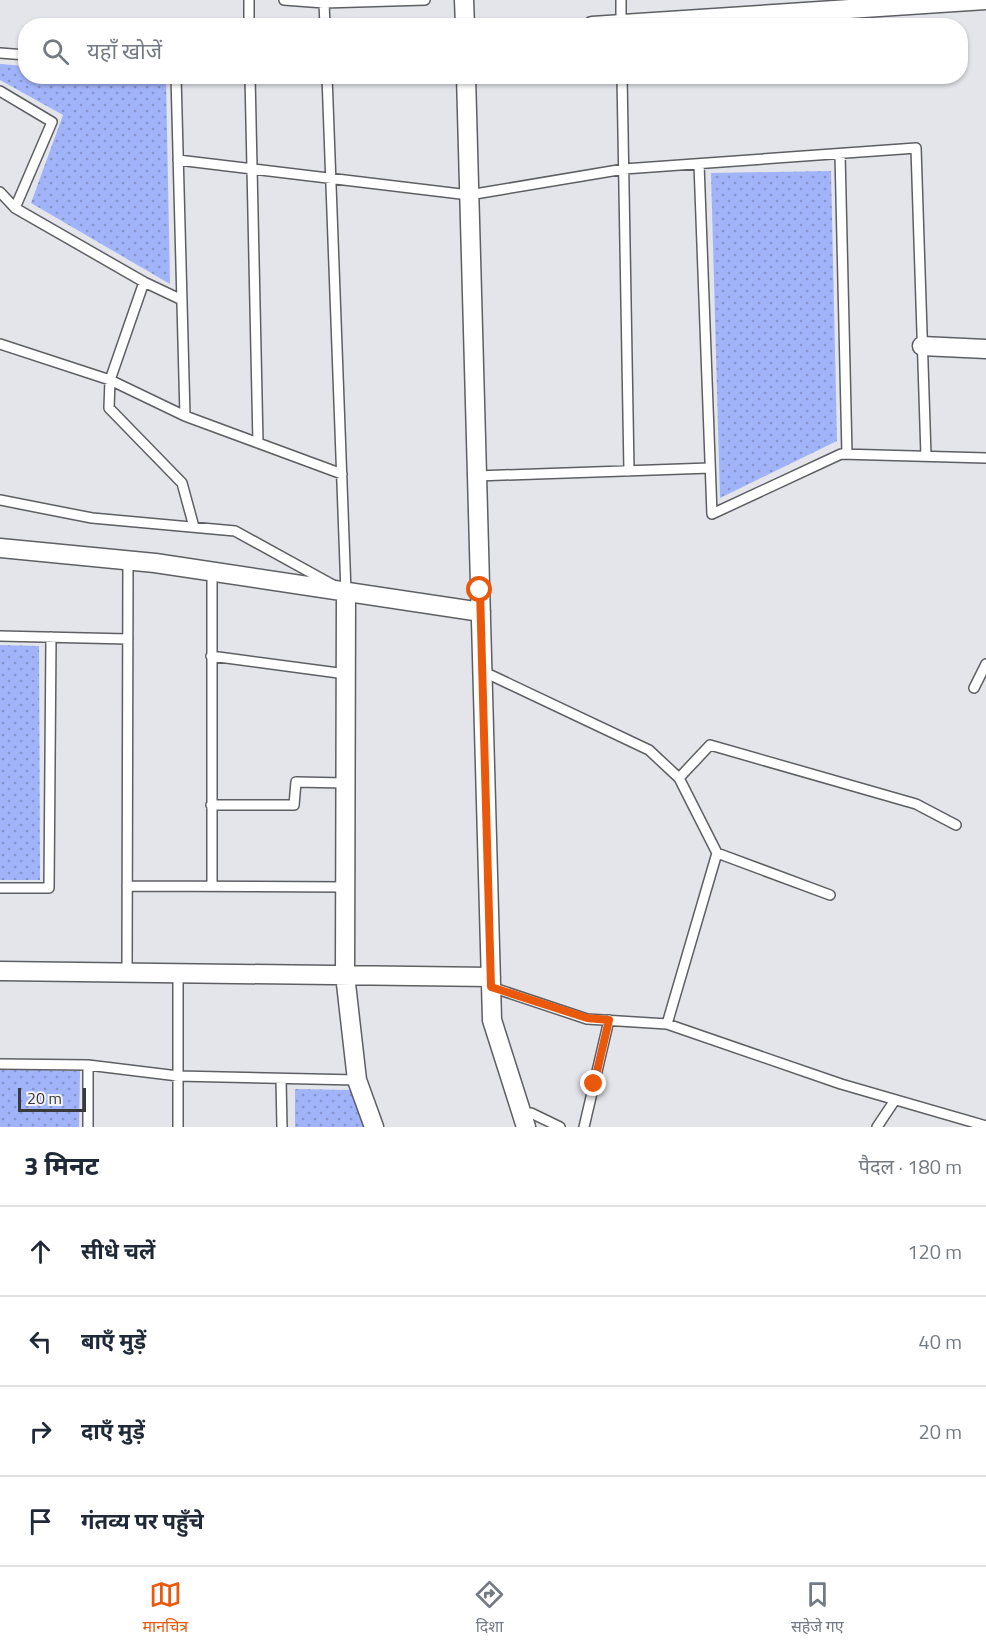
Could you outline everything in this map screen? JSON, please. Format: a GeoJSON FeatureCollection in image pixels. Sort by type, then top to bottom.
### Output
{"type":"FeatureCollection","features":[{"type":"Feature","properties":{"kind":"street"},"geometry":{"type":"LineString","coordinates":[[464,0],[465,18]]}},
{"type":"Feature","properties":{"kind":"street"},"geometry":{"type":"LineString","coordinates":[[698,18],[902,2],[986,0]]}},
{"type":"Feature","properties":{"kind":"street"},"geometry":{"type":"LineString","coordinates":[[466,84],[492,1020],[525,1121]]}},
{"type":"Feature","properties":{"kind":"street"},"geometry":{"type":"LineString","coordinates":[[922,346],[986,349]]}},
{"type":"Feature","properties":{"kind":"street"},"geometry":{"type":"LineString","coordinates":[[0,548],[128,560],[212,571],[481,612]]}},
{"type":"Feature","properties":{"kind":"street"},"geometry":{"type":"LineString","coordinates":[[346,592],[345,975],[357,1080],[374,1127]]}},
{"type":"Feature","properties":{"kind":"street"},"geometry":{"type":"LineString","coordinates":[[0,971],[345,975],[491,982]]}},
{"type":"Feature","properties":{"kind":"lane"},"geometry":{"type":"LineString","coordinates":[[249,0],[249,18]]}},
{"type":"Feature","properties":{"kind":"lane"},"geometry":{"type":"LineString","coordinates":[[284,0],[324,3],[426,0]]}},
{"type":"Feature","properties":{"kind":"lane"},"geometry":{"type":"LineString","coordinates":[[621,0],[621,18]]}},
{"type":"Feature","properties":{"kind":"lane"},"geometry":{"type":"LineString","coordinates":[[324,3],[325,18]]}},
{"type":"Feature","properties":{"kind":"lane"},"geometry":{"type":"LineString","coordinates":[[0,53],[18,54]]}},
{"type":"Feature","properties":{"kind":"lane"},"geometry":{"type":"LineString","coordinates":[[176,84],[185,416]]}},
{"type":"Feature","properties":{"kind":"lane"},"geometry":{"type":"LineString","coordinates":[[250,84],[258,443]]}},
{"type":"Feature","properties":{"kind":"lane"},"geometry":{"type":"LineString","coordinates":[[327,84],[346,592]]}},
{"type":"Feature","properties":{"kind":"lane"},"geometry":{"type":"LineString","coordinates":[[622,84],[629,471]]}},
{"type":"Feature","properties":{"kind":"lane"},"geometry":{"type":"LineString","coordinates":[[0,91],[52,122],[15,208]]}},
{"type":"Feature","properties":{"kind":"lane"},"geometry":{"type":"LineString","coordinates":[[178,160],[331,176],[469,195],[624,169],[916,148],[926,456]]}},
{"type":"Feature","properties":{"kind":"lane"},"geometry":{"type":"LineString","coordinates":[[840,154],[847,454]]}},
{"type":"Feature","properties":{"kind":"lane"},"geometry":{"type":"LineString","coordinates":[[699,164],[712,513],[841,454],[986,458]]}},
{"type":"Feature","properties":{"kind":"lane"},"geometry":{"type":"LineString","coordinates":[[0,192],[15,208],[144,282],[182,300]]}},
{"type":"Feature","properties":{"kind":"lane"},"geometry":{"type":"LineString","coordinates":[[144,282],[110,380],[109,408],[182,483],[194,527]]}},
{"type":"Feature","properties":{"kind":"lane"},"geometry":{"type":"LineString","coordinates":[[0,344],[110,380],[185,416],[342,474]]}},
{"type":"Feature","properties":{"kind":"lane"},"geometry":{"type":"LineString","coordinates":[[477,477],[710,468]]}},
{"type":"Feature","properties":{"kind":"lane"},"geometry":{"type":"LineString","coordinates":[[0,500],[92,518],[235,531],[346,592]]}},
{"type":"Feature","properties":{"kind":"lane"},"geometry":{"type":"LineString","coordinates":[[127,973],[128,560]]}},
{"type":"Feature","properties":{"kind":"lane"},"geometry":{"type":"LineString","coordinates":[[212,571],[212,886]]}},
{"type":"Feature","properties":{"kind":"lane"},"geometry":{"type":"LineString","coordinates":[[0,636],[128,639]]}},
{"type":"Feature","properties":{"kind":"lane"},"geometry":{"type":"LineString","coordinates":[[0,888],[48,888],[51,637]]}},
{"type":"Feature","properties":{"kind":"lane"},"geometry":{"type":"LineString","coordinates":[[211,656],[345,674]]}},
{"type":"Feature","properties":{"kind":"lane"},"geometry":{"type":"LineString","coordinates":[[974,688],[986,664]]}},
{"type":"Feature","properties":{"kind":"lane"},"geometry":{"type":"LineString","coordinates":[[483,671],[649,750],[679,778],[717,853],[830,895]]}},
{"type":"Feature","properties":{"kind":"lane"},"geometry":{"type":"LineString","coordinates":[[679,778],[710,745],[916,804],[956,825]]}},
{"type":"Feature","properties":{"kind":"lane"},"geometry":{"type":"LineString","coordinates":[[212,805],[294,805],[296,782],[345,783]]}},
{"type":"Feature","properties":{"kind":"lane"},"geometry":{"type":"LineString","coordinates":[[667,1024],[717,853]]}},
{"type":"Feature","properties":{"kind":"lane"},"geometry":{"type":"LineString","coordinates":[[127,886],[345,887]]}},
{"type":"Feature","properties":{"kind":"lane"},"geometry":{"type":"LineString","coordinates":[[178,973],[178,1127]]}},
{"type":"Feature","properties":{"kind":"lane"},"geometry":{"type":"LineString","coordinates":[[491,982],[587,1018],[667,1024],[841,1084],[968,1124],[986,1126]]}},
{"type":"Feature","properties":{"kind":"lane"},"geometry":{"type":"LineString","coordinates":[[584,1127],[609,1020]]}},
{"type":"Feature","properties":{"kind":"lane"},"geometry":{"type":"LineString","coordinates":[[0,1064],[88,1065],[178,1076],[357,1080]]}},
{"type":"Feature","properties":{"kind":"lane"},"geometry":{"type":"LineString","coordinates":[[88,1065],[88,1127]]}},
{"type":"Feature","properties":{"kind":"lane"},"geometry":{"type":"LineString","coordinates":[[281,1078],[282,1127]]}},
{"type":"Feature","properties":{"kind":"lane"},"geometry":{"type":"LineString","coordinates":[[877,1127],[895,1100]]}},
{"type":"Feature","properties":{"kind":"lane"},"geometry":{"type":"LineString","coordinates":[[525,1121],[531,1113],[560,1127]]}},
{"type":"Feature","properties":{"kind":"shaded area"},"geometry":{"type":"Polygon","coordinates":[[[0,64],[18,65],[18,84],[166,84],[170,284],[31,203],[63,115],[0,80],[0,64]]]}},
{"type":"Feature","properties":{"kind":"shaded area"},"geometry":{"type":"Polygon","coordinates":[[[831,171],[837,441],[720,498],[711,173],[831,171]]]}},
{"type":"Feature","properties":{"kind":"shaded area"},"geometry":{"type":"Polygon","coordinates":[[[0,645],[39,646],[40,880],[0,880],[0,645]]]}},
{"type":"Feature","properties":{"kind":"shaded area"},"geometry":{"type":"Polygon","coordinates":[[[0,1069],[80,1071],[79,1127],[0,1127],[0,1069]]]}},
{"type":"Feature","properties":{"kind":"shaded area"},"geometry":{"type":"Polygon","coordinates":[[[295,1089],[350,1090],[364,1127],[295,1127],[295,1089]]]}},
{"type":"Feature","properties":{"kind":"route"},"geometry":{"type":"LineString","coordinates":[[480,590],[491,987],[587,1018],[609,1020],[594,1084]]}}]}
